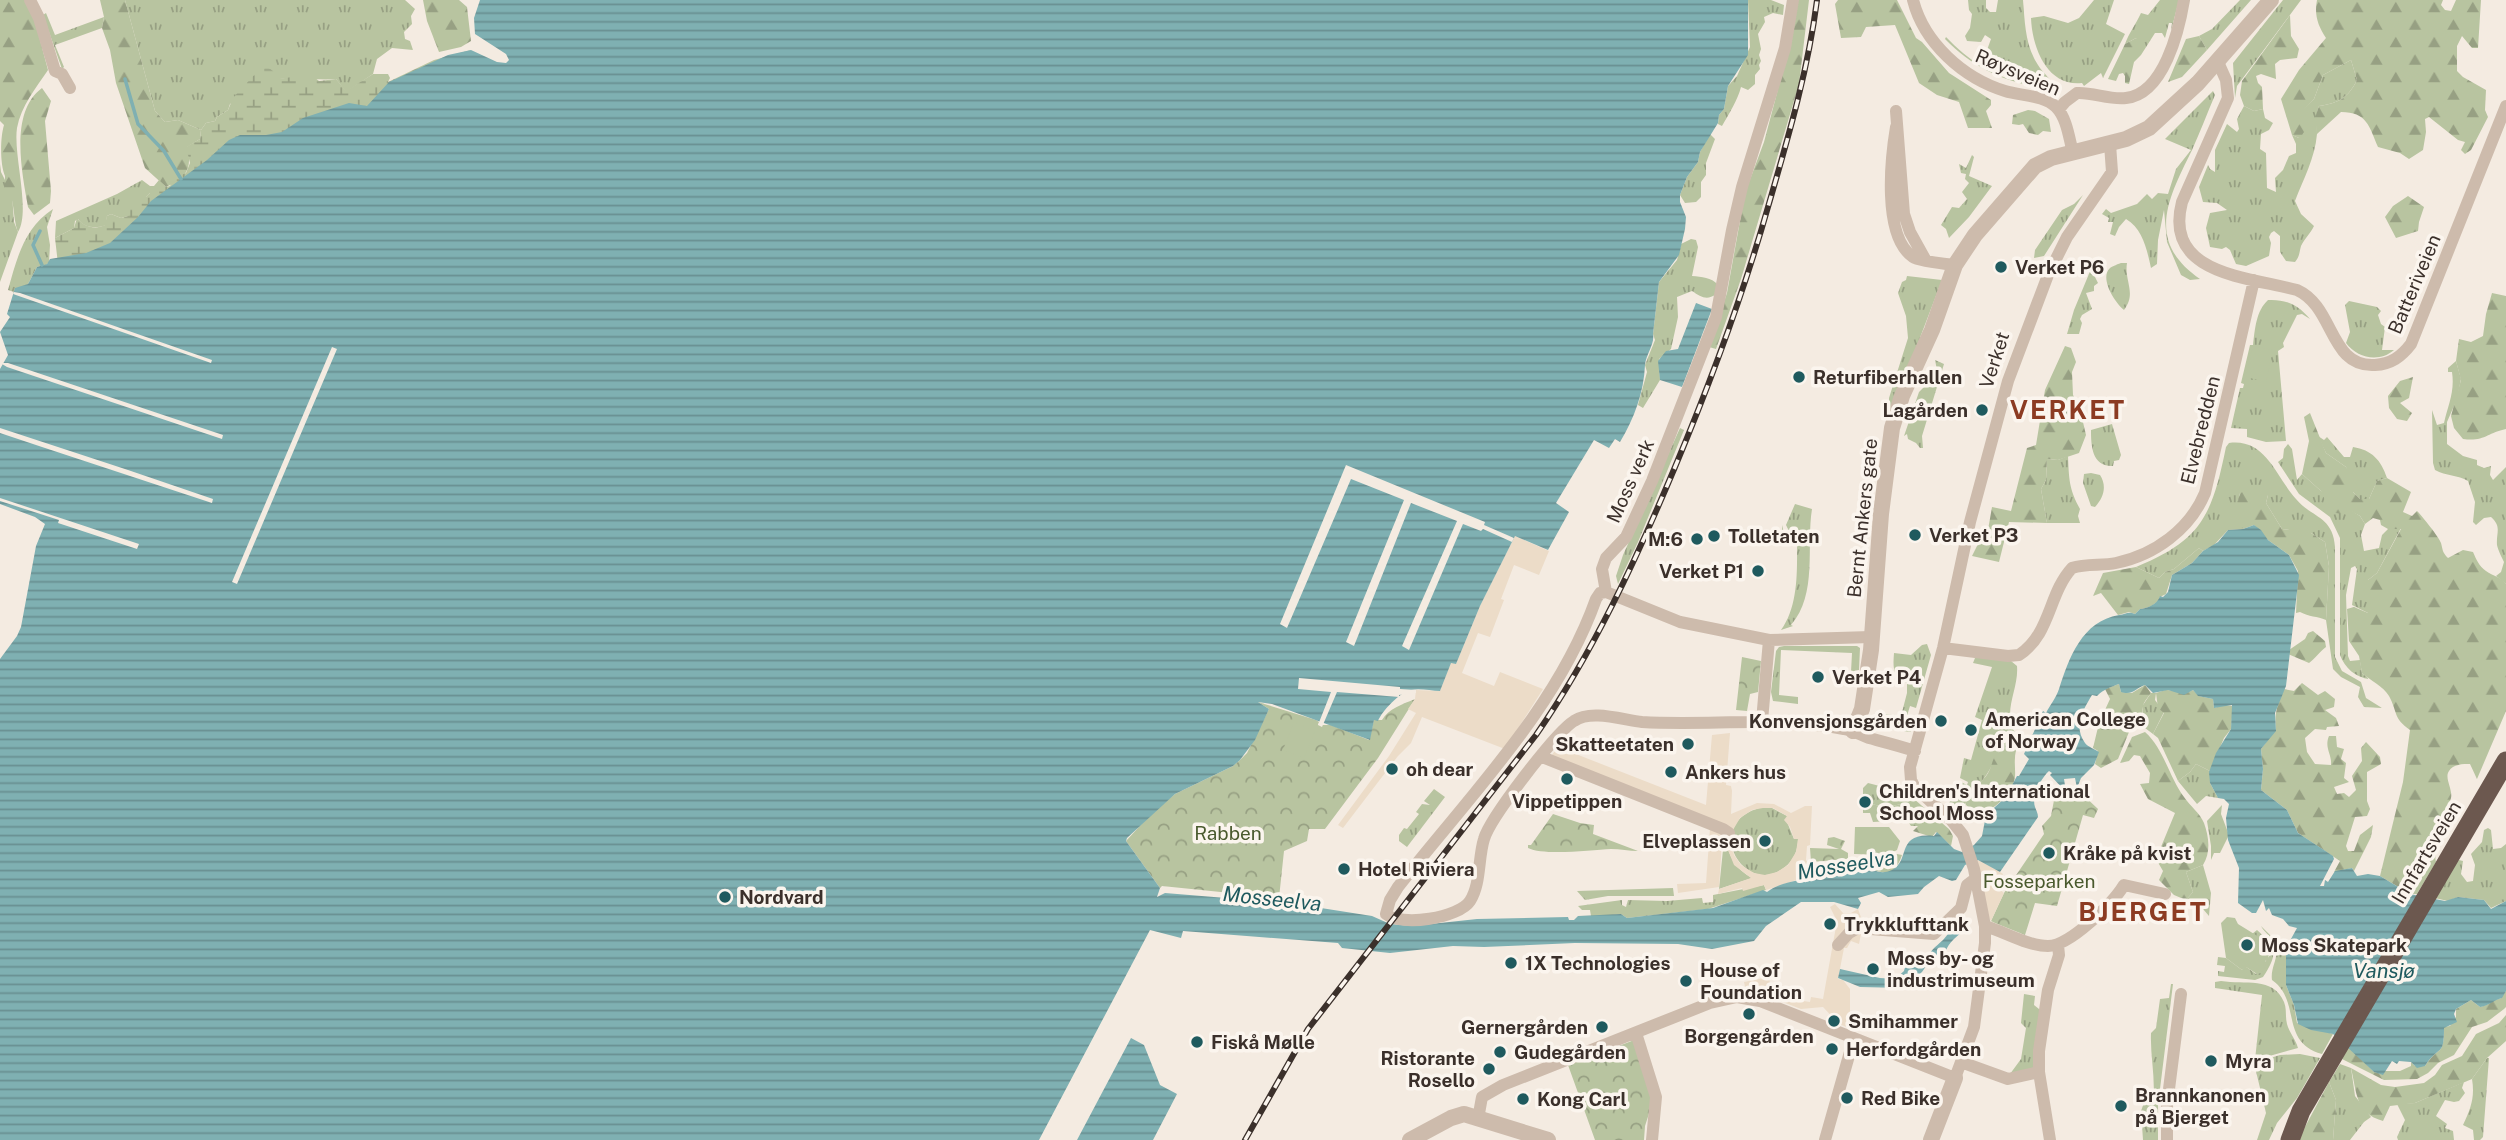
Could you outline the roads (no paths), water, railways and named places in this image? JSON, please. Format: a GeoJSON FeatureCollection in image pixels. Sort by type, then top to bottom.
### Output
{"type":"FeatureCollection","features":[{"type":"Feature","properties":{"kind":"highway","name":"Innfartsveien"},"geometry":{"type":"LineString","coordinates":[[2281,1140],[2301,1111],[2506,761]]}},
{"type":"Feature","properties":{"kind":"highway","name":"Innfartsveien"},"geometry":{"type":"LineString","coordinates":[[2290,1140],[2301,1111]]}},
{"type":"Feature","properties":{"kind":"street"},"geometry":{"type":"LineString","coordinates":[[30,0],[39,18],[55,71],[62,74],[70,88]]}},
{"type":"Feature","properties":{"kind":"street","name":"Moss verk"},"geometry":{"type":"LineString","coordinates":[[1606,592],[1602,569],[1606,558],[1626,537],[1652,481],[1716,317],[1737,208],[1786,48],[1793,0]]}},
{"type":"Feature","properties":{"kind":"street","name":"Røysveien"},"geometry":{"type":"LineString","coordinates":[[1913,0],[1915,9],[1933,40],[1962,69],[1992,86],[2046,101],[2059,109],[2073,152]]}},
{"type":"Feature","properties":{"kind":"street"},"geometry":{"type":"LineString","coordinates":[[2059,109],[2077,93],[2122,98],[2146,89],[2166,63],[2178,34],[2184,0]]}},
{"type":"Feature","properties":{"kind":"street"},"geometry":{"type":"LineString","coordinates":[[1896,111],[1906,225],[1925,259],[1955,265],[1975,235],[2035,166],[2042,161],[2110,144],[2149,128],[2218,62],[2271,0]]}},
{"type":"Feature","properties":{"kind":"street","name":"Batteriveien"},"geometry":{"type":"LineString","coordinates":[[2218,62],[2226,80],[2228,98],[2182,202],[2179,226],[2185,244],[2201,262],[2225,274],[2297,290],[2307,295],[2321,310],[2337,344],[2354,361],[2368,366],[2394,360],[2411,344],[2506,106]]}},
{"type":"Feature","properties":{"kind":"street","name":"Verket"},"geometry":{"type":"LineString","coordinates":[[1958,1070],[1974,1027],[1986,943],[1985,926],[1972,863],[1959,828],[1914,786],[1910,774],[1943,648],[1969,522],[2008,381],[2040,293],[2063,246],[2112,172],[2110,144]]}},
{"type":"Feature","properties":{"kind":"street","name":"Bernt Ankers gate"},"geometry":{"type":"LineString","coordinates":[[1853,731],[1865,696],[1881,514],[1892,428],[1902,396],[1932,330],[1955,265]]}},
{"type":"Feature","properties":{"kind":"street","name":"Elvebredden"},"geometry":{"type":"LineString","coordinates":[[1943,648],[2019,655],[2042,632],[2063,578],[2072,568],[2130,560],[2169,539],[2192,518],[2205,493],[2254,280]]}},
{"type":"Feature","properties":{"kind":"street"},"geometry":{"type":"LineString","coordinates":[[1871,637],[1769,640],[1680,622],[1606,592],[1600,593],[1575,648],[1538,710],[1398,887],[1386,914],[1392,918],[1416,920],[1457,911],[1470,901],[1487,831],[1555,739],[1573,721],[1580,718],[1712,723],[1762,721],[1853,731],[1915,751]]}},
{"type":"Feature","properties":{"kind":"street"},"geometry":{"type":"LineString","coordinates":[[1762,721],[1769,640]]}},
{"type":"Feature","properties":{"kind":"street"},"geometry":{"type":"LineString","coordinates":[[1542,757],[1729,833]]}},
{"type":"Feature","properties":{"kind":"street"},"geometry":{"type":"LineString","coordinates":[[1838,945],[1858,928],[1934,934],[1961,908],[1967,885],[1975,879]]}},
{"type":"Feature","properties":{"kind":"street"},"geometry":{"type":"LineString","coordinates":[[1985,926],[2036,944],[2058,945],[2096,917],[2124,885],[2165,894]]}},
{"type":"Feature","properties":{"kind":"street"},"geometry":{"type":"LineString","coordinates":[[2050,1140],[2039,1072],[2048,990],[2059,956],[2058,945]]}},
{"type":"Feature","properties":{"kind":"street"},"geometry":{"type":"LineString","coordinates":[[2167,1140],[2167,1105],[2181,994]]}},
{"type":"Feature","properties":{"kind":"street"},"geometry":{"type":"LineString","coordinates":[[1471,1116],[1482,1097],[1503,1085],[1710,1003],[1743,997],[1788,1011],[1854,1038],[1958,1070],[2008,1079],[2039,1072]]}},
{"type":"Feature","properties":{"kind":"street"},"geometry":{"type":"LineString","coordinates":[[1636,1033],[1656,1097],[1652,1140]]}},
{"type":"Feature","properties":{"kind":"street"},"geometry":{"type":"LineString","coordinates":[[1825,1140],[1854,1038]]}},
{"type":"Feature","properties":{"kind":"street"},"geometry":{"type":"LineString","coordinates":[[1931,1140],[1958,1070]]}},
{"type":"Feature","properties":{"kind":"street"},"geometry":{"type":"LineString","coordinates":[[1410,1140],[1451,1118],[1471,1116],[1548,1140]]}},
{"type":"Feature","properties":{"kind":"water","name":"Vansjø"},"geometry":{"type":"Polygon","coordinates":[[[480,0],[1748,0],[1748,55],[1728,86],[1724,109],[1719,115],[1718,123],[1700,152],[1698,162],[1687,177],[1680,195],[1686,217],[1679,255],[1659,282],[1653,342],[1646,361],[1643,385],[1634,415],[1620,442],[1615,439],[1609,448],[1594,440],[1556,503],[1569,512],[1548,550],[1515,536],[1480,606],[1456,664],[1451,663],[1440,691],[1414,689],[1402,694],[1387,707],[1378,721],[1374,720],[1370,740],[1272,704],[1258,702],[1269,709],[1255,740],[1240,760],[1175,794],[1127,838],[1126,841],[1160,888],[1157,897],[1165,893],[1289,903],[1372,916],[1390,924],[1412,926],[1477,919],[1568,917],[1569,920],[1574,920],[1578,916],[1621,914],[1627,918],[1713,908],[1763,890],[1767,892],[1785,883],[1820,877],[1839,867],[1861,866],[1887,872],[1898,866],[1914,838],[1934,836],[1937,832],[1954,849],[1962,852],[1982,836],[1986,815],[2005,798],[2029,759],[2024,754],[2043,711],[2046,713],[2055,698],[2067,665],[2086,633],[2106,619],[2127,613],[2135,614],[2140,609],[2152,606],[2160,596],[2163,597],[2168,592],[2172,575],[2192,563],[2228,530],[2254,525],[2268,540],[2289,555],[2299,575],[2286,686],[2275,713],[2276,731],[2261,749],[2261,790],[2287,810],[2298,833],[2333,856],[2334,859],[2320,886],[2324,886],[2325,880],[2328,882],[2335,871],[2352,868],[2357,876],[2380,876],[2410,894],[2445,901],[2458,897],[2484,900],[2491,909],[2506,901],[2506,991],[2502,998],[2486,1005],[2480,1007],[2471,1000],[2456,1009],[2454,1014],[2457,1022],[2444,1028],[2442,1047],[2425,1066],[2417,1068],[2411,1062],[2399,1061],[2397,1064],[2392,1061],[2383,1075],[2374,1072],[2333,1034],[2311,1030],[2298,1024],[2286,985],[2286,948],[2297,928],[2272,915],[2269,908],[2266,911],[2263,900],[2256,913],[2238,903],[2239,868],[2228,840],[2226,818],[2229,804],[2218,798],[2210,783],[2209,772],[2216,753],[2231,729],[2232,705],[2214,708],[2213,699],[2198,696],[2193,690],[2184,695],[2168,690],[2153,693],[2145,685],[2125,693],[2121,692],[2119,684],[2097,696],[2092,695],[2081,718],[2081,737],[2086,744],[2099,752],[2094,765],[2081,778],[2077,788],[2075,778],[2064,779],[2066,792],[2050,775],[2052,773],[2049,771],[2046,774],[2038,787],[2034,803],[2038,817],[2000,872],[1978,860],[1965,865],[1956,880],[1939,876],[1918,894],[1888,897],[1879,892],[1858,898],[1861,903],[1858,909],[1834,902],[1801,902],[1766,926],[1754,941],[1712,949],[1678,944],[1575,943],[1453,946],[1390,953],[1342,948],[1338,943],[1183,931],[1181,938],[1150,930],[1039,1140],[0,1140],[0,659],[21,627],[36,546],[45,524],[35,517],[0,504],[0,369],[8,355],[0,332],[10,317],[7,314],[15,288],[28,284],[37,267],[47,264],[50,259],[86,253],[110,243],[151,201],[207,160],[229,140],[240,135],[282,132],[303,118],[349,103],[367,106],[389,82],[448,55],[471,50],[497,62],[506,63],[509,60],[506,54],[475,34],[474,18],[480,0]]]}},
{"type":"Feature","properties":{"kind":"water"},"geometry":{"type":"Polygon","coordinates":[[[1696,303],[1712,309],[1682,387],[1660,380],[1658,361],[1666,351],[1678,349],[1696,303]]]}},
{"type":"Feature","properties":{"kind":"water"},"geometry":{"type":"Polygon","coordinates":[[[1962,923],[1965,929],[1951,942],[1945,953],[1938,957],[1933,956],[1922,972],[1903,988],[1860,987],[1838,978],[1840,969],[1895,979],[1904,971],[1906,963],[1924,962],[1953,927],[1962,923]]]}},
{"type":"Feature","properties":{"kind":"water"},"geometry":{"type":"Polygon","coordinates":[[[1131,1038],[1144,1045],[1160,1085],[1177,1094],[1153,1140],[1077,1140],[1131,1038]]]}},
{"type":"Feature","properties":{"kind":"waterway"},"geometry":{"type":"LineString","coordinates":[[125,79],[138,124],[164,151],[181,179]]}},
{"type":"Feature","properties":{"kind":"waterway"},"geometry":{"type":"LineString","coordinates":[[40,231],[33,245],[42,265]]}},
{"type":"Feature","properties":{"kind":"railway"},"geometry":{"type":"LineString","coordinates":[[1245,1140],[1308,1029],[1536,735],[1577,671],[1613,604],[1675,467],[1737,305],[1790,130],[1803,79],[1817,0]]}},
{"type":"Feature","properties":{"kind":"place","name":"Verket P6"},"geometry":{"type":"Point","coordinates":[2001,267]}},
{"type":"Feature","properties":{"kind":"place","name":"Returfiberhallen"},"geometry":{"type":"Point","coordinates":[1799,377]}},
{"type":"Feature","properties":{"kind":"place","name":"Lagården"},"geometry":{"type":"Point","coordinates":[1982,410]}},
{"type":"Feature","properties":{"kind":"place","name":"Verket P3"},"geometry":{"type":"Point","coordinates":[1915,535]}},
{"type":"Feature","properties":{"kind":"place","name":"Tolletaten"},"geometry":{"type":"Point","coordinates":[1714,536]}},
{"type":"Feature","properties":{"kind":"place","name":"M:6"},"geometry":{"type":"Point","coordinates":[1697,539]}},
{"type":"Feature","properties":{"kind":"place","name":"Verket P1"},"geometry":{"type":"Point","coordinates":[1758,571]}},
{"type":"Feature","properties":{"kind":"place","name":"Verket P4"},"geometry":{"type":"Point","coordinates":[1818,677]}},
{"type":"Feature","properties":{"kind":"place","name":"Konvensjonsgården"},"geometry":{"type":"Point","coordinates":[1941,721]}},
{"type":"Feature","properties":{"kind":"place","name":"American College of Norway"},"geometry":{"type":"Point","coordinates":[1971,730]}},
{"type":"Feature","properties":{"kind":"place","name":"Skatteetaten"},"geometry":{"type":"Point","coordinates":[1688,744]}},
{"type":"Feature","properties":{"kind":"place","name":"oh dear"},"geometry":{"type":"Point","coordinates":[1392,769]}},
{"type":"Feature","properties":{"kind":"place","name":"Ankers hus"},"geometry":{"type":"Point","coordinates":[1671,772]}},
{"type":"Feature","properties":{"kind":"place","name":"Vippetippen"},"geometry":{"type":"Point","coordinates":[1567,779]}},
{"type":"Feature","properties":{"kind":"place","name":"Children's International School Moss"},"geometry":{"type":"Point","coordinates":[1865,802]}},
{"type":"Feature","properties":{"kind":"place","name":"Elveplassen"},"geometry":{"type":"Point","coordinates":[1765,841]}},
{"type":"Feature","properties":{"kind":"place","name":"Kråke på kvist"},"geometry":{"type":"Point","coordinates":[2049,853]}},
{"type":"Feature","properties":{"kind":"place","name":"Hotel Riviera"},"geometry":{"type":"Point","coordinates":[1344,869]}},
{"type":"Feature","properties":{"kind":"place","name":"Nordvard"},"geometry":{"type":"Point","coordinates":[725,897]}},
{"type":"Feature","properties":{"kind":"place","name":"Trykklufttank"},"geometry":{"type":"Point","coordinates":[1830,924]}},
{"type":"Feature","properties":{"kind":"place","name":"Moss Skatepark"},"geometry":{"type":"Point","coordinates":[2247,945]}},
{"type":"Feature","properties":{"kind":"place","name":"1X Technologies"},"geometry":{"type":"Point","coordinates":[1511,963]}},
{"type":"Feature","properties":{"kind":"place","name":"Moss by- og industrimuseum"},"geometry":{"type":"Point","coordinates":[1873,969]}},
{"type":"Feature","properties":{"kind":"place","name":"House of Foundation"},"geometry":{"type":"Point","coordinates":[1686,981]}},
{"type":"Feature","properties":{"kind":"place","name":"Borgengården"},"geometry":{"type":"Point","coordinates":[1749,1014]}},
{"type":"Feature","properties":{"kind":"place","name":"Smihammer"},"geometry":{"type":"Point","coordinates":[1834,1021]}},
{"type":"Feature","properties":{"kind":"place","name":"Gernergården"},"geometry":{"type":"Point","coordinates":[1602,1027]}},
{"type":"Feature","properties":{"kind":"place","name":"Fiskå Mølle"},"geometry":{"type":"Point","coordinates":[1197,1042]}},
{"type":"Feature","properties":{"kind":"place","name":"Herfordgården"},"geometry":{"type":"Point","coordinates":[1832,1049]}},
{"type":"Feature","properties":{"kind":"place","name":"Gudegården"},"geometry":{"type":"Point","coordinates":[1500,1052]}},
{"type":"Feature","properties":{"kind":"place","name":"Myra"},"geometry":{"type":"Point","coordinates":[2211,1061]}},
{"type":"Feature","properties":{"kind":"place","name":"Ristorante Rosello"},"geometry":{"type":"Point","coordinates":[1489,1069]}},
{"type":"Feature","properties":{"kind":"place","name":"Red Bike"},"geometry":{"type":"Point","coordinates":[1847,1098]}},
{"type":"Feature","properties":{"kind":"place","name":"Kong Carl"},"geometry":{"type":"Point","coordinates":[1523,1099]}},
{"type":"Feature","properties":{"kind":"place","name":"Brannkanonen på Bjerget"},"geometry":{"type":"Point","coordinates":[2121,1106]}},
{"type":"Feature","properties":{"kind":"district","name":"VERKET"},"geometry":{"type":"Point","coordinates":[2068,410]}},
{"type":"Feature","properties":{"kind":"district","name":"BJERGET"},"geometry":{"type":"Point","coordinates":[2143,912]}},
{"type":"Feature","properties":{"kind":"park label","name":"Rabben"},"geometry":{"type":"Point","coordinates":[1228,833]}},
{"type":"Feature","properties":{"kind":"park label","name":"Fosseparken"},"geometry":{"type":"Point","coordinates":[2039,881]}},
{"type":"Feature","properties":{"kind":"water label","name":"Mosseelva"},"geometry":{"type":"Point","coordinates":[1846,865]}},
{"type":"Feature","properties":{"kind":"water label","name":"Mosseelva"},"geometry":{"type":"Point","coordinates":[1272,899]}}]}
